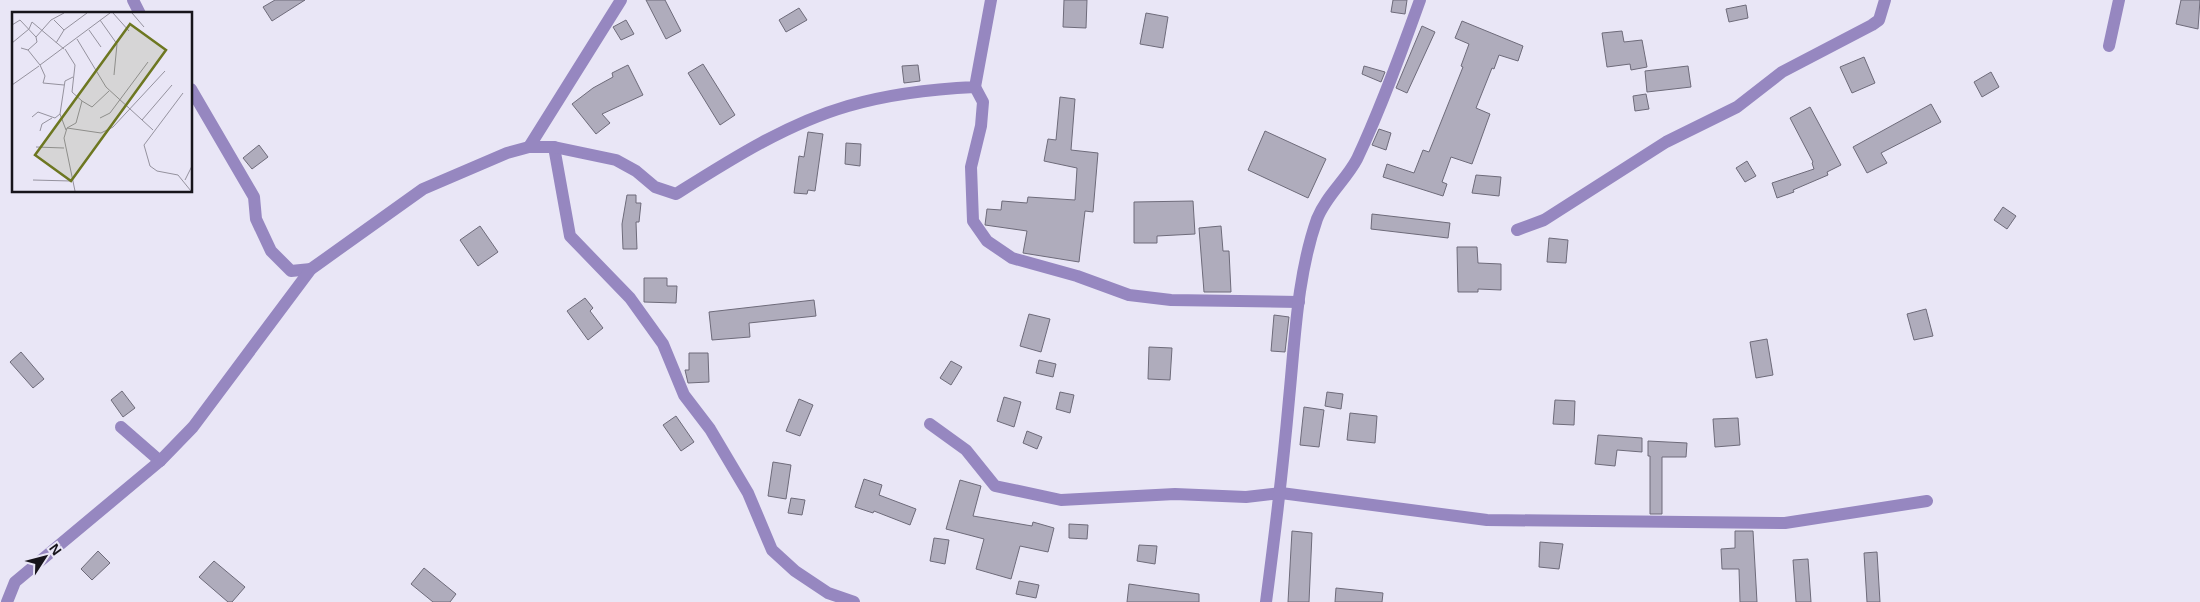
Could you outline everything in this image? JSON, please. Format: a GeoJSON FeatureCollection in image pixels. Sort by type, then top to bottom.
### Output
{"type":"FeatureCollection","features":[{"type":"Feature","properties":{"kind":"street"},"geometry":{"type":"LineString","coordinates":[[133,0],[139,12]]}},
{"type":"Feature","properties":{"kind":"street"},"geometry":{"type":"LineString","coordinates":[[529,147],[621,0]]}},
{"type":"Feature","properties":{"kind":"street"},"geometry":{"type":"LineString","coordinates":[[991,0],[975,87],[983,102],[981,126],[971,167],[973,221],[987,241],[1012,258],[1077,276],[1129,295],[1171,300],[1299,302]]}},
{"type":"Feature","properties":{"kind":"street"},"geometry":{"type":"LineString","coordinates":[[1266,602],[1280,493],[1299,302],[1318,217],[1356,160],[1420,0]]}},
{"type":"Feature","properties":{"kind":"street"},"geometry":{"type":"LineString","coordinates":[[1517,230],[1544,220],[1666,142],[1737,107],[1782,72],[1872,25],[1878,20],[1885,0]]}},
{"type":"Feature","properties":{"kind":"street"},"geometry":{"type":"LineString","coordinates":[[2109,46],[2120,0]]}},
{"type":"Feature","properties":{"kind":"street"},"geometry":{"type":"LineString","coordinates":[[7,602],[15,582],[160,460],[193,427],[311,269],[423,190],[507,153],[529,147],[554,147],[616,160],[636,171],[655,187],[676,194],[790,128],[848,106],[926,90],[975,87]]}},
{"type":"Feature","properties":{"kind":"street"},"geometry":{"type":"LineString","coordinates":[[192,91],[254,197],[256,219],[272,251],[291,270],[311,269]]}},
{"type":"Feature","properties":{"kind":"street"},"geometry":{"type":"LineString","coordinates":[[554,147],[570,236],[630,298],[663,344],[684,395],[710,429],[748,493],[772,550],[795,571],[828,593],[854,602]]}},
{"type":"Feature","properties":{"kind":"street"},"geometry":{"type":"LineString","coordinates":[[930,424],[966,450],[994,486],[1061,500],[1175,494],[1246,497],[1280,493],[1487,520],[1785,524],[1927,501]]}},
{"type":"Feature","properties":{"kind":"street"},"geometry":{"type":"LineString","coordinates":[[121,427],[160,460]]}},
{"type":"Feature","properties":{"kind":"building"},"geometry":{"type":"Polygon","coordinates":[[[275,0],[305,0],[272,21],[263,7],[275,0]]]}},
{"type":"Feature","properties":{"kind":"building"},"geometry":{"type":"Polygon","coordinates":[[[646,0],[665,0],[681,31],[666,39],[646,0]]]}},
{"type":"Feature","properties":{"kind":"building"},"geometry":{"type":"Polygon","coordinates":[[[1064,0],[1087,0],[1086,28],[1063,27],[1064,0]]]}},
{"type":"Feature","properties":{"kind":"building"},"geometry":{"type":"Polygon","coordinates":[[[1393,0],[1407,0],[1405,14],[1391,12],[1393,0]]]}},
{"type":"Feature","properties":{"kind":"building"},"geometry":{"type":"Polygon","coordinates":[[[2181,0],[2200,0],[2198,29],[2176,24],[2181,0]]]}},
{"type":"Feature","properties":{"kind":"building"},"geometry":{"type":"Polygon","coordinates":[[[1746,5],[1748,18],[1729,22],[1726,9],[1746,5]]]}},
{"type":"Feature","properties":{"kind":"building"},"geometry":{"type":"Polygon","coordinates":[[[799,8],[807,20],[786,32],[779,20],[799,8]]]}},
{"type":"Feature","properties":{"kind":"building"},"geometry":{"type":"Polygon","coordinates":[[[1146,13],[1168,17],[1163,48],[1140,44],[1146,13]]]}},
{"type":"Feature","properties":{"kind":"building"},"geometry":{"type":"Polygon","coordinates":[[[626,20],[634,34],[621,40],[613,27],[626,20]]]}},
{"type":"Feature","properties":{"kind":"building"},"geometry":{"type":"Polygon","coordinates":[[[1462,21],[1523,46],[1518,61],[1499,55],[1494,69],[1492,68],[1476,108],[1490,114],[1472,164],[1451,157],[1442,182],[1447,184],[1443,196],[1383,177],[1387,164],[1414,173],[1423,150],[1429,152],[1463,67],[1461,66],[1469,44],[1455,38],[1462,21]]]}},
{"type":"Feature","properties":{"kind":"building"},"geometry":{"type":"Polygon","coordinates":[[[1422,26],[1435,32],[1407,93],[1396,88],[1422,26]]]}},
{"type":"Feature","properties":{"kind":"building"},"geometry":{"type":"Polygon","coordinates":[[[1622,31],[1624,42],[1642,40],[1647,67],[1631,70],[1630,64],[1607,67],[1602,33],[1622,31]]]}},
{"type":"Feature","properties":{"kind":"building"},"geometry":{"type":"Polygon","coordinates":[[[1864,57],[1875,83],[1852,93],[1840,67],[1864,57]]]}},
{"type":"Feature","properties":{"kind":"building"},"geometry":{"type":"Polygon","coordinates":[[[703,64],[735,115],[720,125],[688,73],[703,64]]]}},
{"type":"Feature","properties":{"kind":"building"},"geometry":{"type":"Polygon","coordinates":[[[628,65],[643,95],[602,114],[610,123],[596,134],[572,104],[593,88],[613,77],[612,73],[628,65]]]}},
{"type":"Feature","properties":{"kind":"building"},"geometry":{"type":"Polygon","coordinates":[[[918,65],[920,81],[904,83],[902,66],[918,65]]]}},
{"type":"Feature","properties":{"kind":"building"},"geometry":{"type":"Polygon","coordinates":[[[1364,66],[1385,72],[1381,82],[1362,74],[1364,66]]]}},
{"type":"Feature","properties":{"kind":"building"},"geometry":{"type":"Polygon","coordinates":[[[1688,66],[1691,87],[1647,92],[1645,71],[1688,66]]]}},
{"type":"Feature","properties":{"kind":"building"},"geometry":{"type":"Polygon","coordinates":[[[1991,72],[1999,87],[1982,97],[1974,82],[1991,72]]]}},
{"type":"Feature","properties":{"kind":"building"},"geometry":{"type":"Polygon","coordinates":[[[1646,94],[1649,109],[1635,111],[1633,96],[1646,94]]]}},
{"type":"Feature","properties":{"kind":"building"},"geometry":{"type":"Polygon","coordinates":[[[1060,97],[1075,99],[1071,150],[1098,153],[1093,212],[1085,211],[1079,262],[1023,253],[1027,231],[985,225],[987,209],[1001,210],[1002,201],[1027,203],[1028,197],[1075,200],[1077,168],[1044,161],[1048,139],[1056,140],[1060,97]]]}},
{"type":"Feature","properties":{"kind":"building"},"geometry":{"type":"Polygon","coordinates":[[[1931,104],[1941,122],[1881,153],[1887,163],[1867,173],[1853,147],[1931,104]]]}},
{"type":"Feature","properties":{"kind":"building"},"geometry":{"type":"Polygon","coordinates":[[[1810,107],[1841,165],[1827,172],[1828,175],[1793,190],[1794,192],[1777,198],[1772,183],[1814,169],[1813,162],[1790,118],[1810,107]]]}},
{"type":"Feature","properties":{"kind":"building"},"geometry":{"type":"Polygon","coordinates":[[[1379,129],[1391,133],[1386,150],[1372,145],[1379,129]]]}},
{"type":"Feature","properties":{"kind":"building"},"geometry":{"type":"Polygon","coordinates":[[[1265,131],[1326,159],[1308,198],[1248,170],[1265,131]]]}},
{"type":"Feature","properties":{"kind":"building"},"geometry":{"type":"Polygon","coordinates":[[[808,132],[823,134],[815,191],[808,190],[807,194],[794,193],[799,156],[804,157],[808,132]]]}},
{"type":"Feature","properties":{"kind":"building"},"geometry":{"type":"Polygon","coordinates":[[[846,143],[861,144],[860,166],[845,164],[846,143]]]}},
{"type":"Feature","properties":{"kind":"building"},"geometry":{"type":"Polygon","coordinates":[[[259,145],[268,157],[252,169],[243,158],[259,145]]]}},
{"type":"Feature","properties":{"kind":"building"},"geometry":{"type":"Polygon","coordinates":[[[1747,161],[1756,176],[1745,182],[1736,168],[1747,161]]]}},
{"type":"Feature","properties":{"kind":"building"},"geometry":{"type":"Polygon","coordinates":[[[1476,175],[1501,177],[1499,196],[1472,193],[1476,175]]]}},
{"type":"Feature","properties":{"kind":"building"},"geometry":{"type":"Polygon","coordinates":[[[627,195],[636,195],[636,203],[641,203],[639,222],[636,222],[637,249],[623,249],[622,224],[627,195]]]}},
{"type":"Feature","properties":{"kind":"building"},"geometry":{"type":"Polygon","coordinates":[[[1193,201],[1195,234],[1157,236],[1157,243],[1134,243],[1134,202],[1193,201]]]}},
{"type":"Feature","properties":{"kind":"building"},"geometry":{"type":"Polygon","coordinates":[[[2003,207],[2016,216],[2007,229],[1994,220],[2003,207]]]}},
{"type":"Feature","properties":{"kind":"building"},"geometry":{"type":"Polygon","coordinates":[[[1372,214],[1450,223],[1448,238],[1371,229],[1372,214]]]}},
{"type":"Feature","properties":{"kind":"building"},"geometry":{"type":"Polygon","coordinates":[[[480,226],[498,252],[478,266],[460,240],[480,226]]]}},
{"type":"Feature","properties":{"kind":"building"},"geometry":{"type":"Polygon","coordinates":[[[1221,226],[1223,251],[1229,251],[1231,292],[1204,292],[1199,228],[1221,226]]]}},
{"type":"Feature","properties":{"kind":"building"},"geometry":{"type":"Polygon","coordinates":[[[1549,238],[1568,240],[1566,263],[1547,262],[1549,238]]]}},
{"type":"Feature","properties":{"kind":"building"},"geometry":{"type":"Polygon","coordinates":[[[1457,247],[1477,247],[1478,263],[1501,264],[1501,290],[1478,289],[1478,292],[1458,292],[1457,247]]]}},
{"type":"Feature","properties":{"kind":"building"},"geometry":{"type":"Polygon","coordinates":[[[644,278],[667,278],[667,286],[677,286],[676,303],[644,302],[644,278]]]}},
{"type":"Feature","properties":{"kind":"building"},"geometry":{"type":"Polygon","coordinates":[[[585,298],[593,308],[590,311],[603,328],[588,340],[567,311],[585,298]]]}},
{"type":"Feature","properties":{"kind":"building"},"geometry":{"type":"Polygon","coordinates":[[[814,300],[816,316],[749,323],[750,337],[712,340],[709,312],[814,300]]]}},
{"type":"Feature","properties":{"kind":"building"},"geometry":{"type":"Polygon","coordinates":[[[1926,309],[1933,336],[1914,340],[1907,314],[1926,309]]]}},
{"type":"Feature","properties":{"kind":"building"},"geometry":{"type":"Polygon","coordinates":[[[1029,314],[1050,319],[1041,352],[1020,346],[1029,314]]]}},
{"type":"Feature","properties":{"kind":"building"},"geometry":{"type":"Polygon","coordinates":[[[1274,315],[1289,317],[1285,352],[1271,351],[1274,315]]]}},
{"type":"Feature","properties":{"kind":"building"},"geometry":{"type":"Polygon","coordinates":[[[1767,339],[1773,375],[1756,378],[1750,342],[1767,339]]]}},
{"type":"Feature","properties":{"kind":"building"},"geometry":{"type":"Polygon","coordinates":[[[1149,347],[1172,348],[1170,380],[1148,379],[1149,347]]]}},
{"type":"Feature","properties":{"kind":"building"},"geometry":{"type":"Polygon","coordinates":[[[21,352],[44,379],[33,388],[10,362],[21,352]]]}},
{"type":"Feature","properties":{"kind":"building"},"geometry":{"type":"Polygon","coordinates":[[[689,353],[708,353],[709,382],[688,383],[685,370],[689,370],[689,353]]]}},
{"type":"Feature","properties":{"kind":"building"},"geometry":{"type":"Polygon","coordinates":[[[1039,360],[1056,364],[1053,377],[1036,373],[1039,360]]]}},
{"type":"Feature","properties":{"kind":"building"},"geometry":{"type":"Polygon","coordinates":[[[951,361],[962,367],[951,385],[940,378],[951,361]]]}},
{"type":"Feature","properties":{"kind":"building"},"geometry":{"type":"Polygon","coordinates":[[[122,391],[135,408],[123,417],[111,400],[122,391]]]}},
{"type":"Feature","properties":{"kind":"building"},"geometry":{"type":"Polygon","coordinates":[[[1060,392],[1074,395],[1070,413],[1056,409],[1060,392]]]}},
{"type":"Feature","properties":{"kind":"building"},"geometry":{"type":"Polygon","coordinates":[[[1327,392],[1343,394],[1341,409],[1325,406],[1327,392]]]}},
{"type":"Feature","properties":{"kind":"building"},"geometry":{"type":"Polygon","coordinates":[[[1004,397],[1021,402],[1014,427],[997,421],[1004,397]]]}},
{"type":"Feature","properties":{"kind":"building"},"geometry":{"type":"Polygon","coordinates":[[[799,399],[813,405],[800,436],[786,431],[799,399]]]}},
{"type":"Feature","properties":{"kind":"building"},"geometry":{"type":"Polygon","coordinates":[[[1555,400],[1575,401],[1574,425],[1553,424],[1555,400]]]}},
{"type":"Feature","properties":{"kind":"building"},"geometry":{"type":"Polygon","coordinates":[[[1304,407],[1324,410],[1319,447],[1300,445],[1304,407]]]}},
{"type":"Feature","properties":{"kind":"building"},"geometry":{"type":"Polygon","coordinates":[[[1350,413],[1377,416],[1375,443],[1347,440],[1350,413]]]}},
{"type":"Feature","properties":{"kind":"building"},"geometry":{"type":"Polygon","coordinates":[[[676,416],[694,442],[681,451],[663,425],[676,416]]]}},
{"type":"Feature","properties":{"kind":"building"},"geometry":{"type":"Polygon","coordinates":[[[1738,418],[1740,445],[1715,447],[1713,419],[1738,418]]]}},
{"type":"Feature","properties":{"kind":"building"},"geometry":{"type":"Polygon","coordinates":[[[1027,431],[1042,437],[1037,449],[1023,443],[1027,431]]]}},
{"type":"Feature","properties":{"kind":"building"},"geometry":{"type":"Polygon","coordinates":[[[1598,435],[1642,438],[1642,452],[1617,450],[1615,466],[1595,464],[1598,435]]]}},
{"type":"Feature","properties":{"kind":"building"},"geometry":{"type":"Polygon","coordinates":[[[1648,441],[1687,443],[1686,457],[1662,457],[1662,514],[1650,514],[1650,456],[1648,456],[1648,441]]]}},
{"type":"Feature","properties":{"kind":"building"},"geometry":{"type":"Polygon","coordinates":[[[773,462],[791,465],[786,499],[768,496],[773,462]]]}},
{"type":"Feature","properties":{"kind":"building"},"geometry":{"type":"Polygon","coordinates":[[[864,479],[882,485],[879,495],[916,509],[910,525],[874,511],[873,513],[855,507],[864,479]]]}},
{"type":"Feature","properties":{"kind":"building"},"geometry":{"type":"Polygon","coordinates":[[[960,480],[981,486],[973,516],[1032,526],[1033,522],[1054,528],[1048,552],[1020,546],[1011,579],[976,569],[984,539],[946,529],[960,480]]]}},
{"type":"Feature","properties":{"kind":"building"},"geometry":{"type":"Polygon","coordinates":[[[791,498],[805,500],[802,515],[788,513],[791,498]]]}},
{"type":"Feature","properties":{"kind":"building"},"geometry":{"type":"Polygon","coordinates":[[[1069,524],[1088,525],[1087,539],[1069,538],[1069,524]]]}},
{"type":"Feature","properties":{"kind":"building"},"geometry":{"type":"Polygon","coordinates":[[[1292,531],[1312,533],[1309,602],[1288,602],[1292,531]]]}},
{"type":"Feature","properties":{"kind":"building"},"geometry":{"type":"Polygon","coordinates":[[[1735,531],[1753,531],[1757,602],[1740,602],[1739,569],[1722,569],[1721,549],[1735,548],[1735,531]]]}},
{"type":"Feature","properties":{"kind":"building"},"geometry":{"type":"Polygon","coordinates":[[[934,538],[949,540],[945,564],[930,561],[934,538]]]}},
{"type":"Feature","properties":{"kind":"building"},"geometry":{"type":"Polygon","coordinates":[[[1540,542],[1563,544],[1559,569],[1539,567],[1540,542]]]}},
{"type":"Feature","properties":{"kind":"building"},"geometry":{"type":"Polygon","coordinates":[[[1139,545],[1157,546],[1155,564],[1137,561],[1139,545]]]}},
{"type":"Feature","properties":{"kind":"building"},"geometry":{"type":"Polygon","coordinates":[[[98,551],[110,563],[92,580],[81,569],[98,551]]]}},
{"type":"Feature","properties":{"kind":"building"},"geometry":{"type":"Polygon","coordinates":[[[1877,552],[1880,602],[1867,602],[1864,553],[1877,552]]]}},
{"type":"Feature","properties":{"kind":"building"},"geometry":{"type":"Polygon","coordinates":[[[1808,559],[1811,602],[1796,602],[1793,560],[1808,559]]]}},
{"type":"Feature","properties":{"kind":"building"},"geometry":{"type":"Polygon","coordinates":[[[214,561],[245,587],[232,602],[228,602],[199,577],[214,561]]]}},
{"type":"Feature","properties":{"kind":"building"},"geometry":{"type":"Polygon","coordinates":[[[424,568],[456,594],[450,602],[433,602],[411,584],[424,568]]]}},
{"type":"Feature","properties":{"kind":"building"},"geometry":{"type":"Polygon","coordinates":[[[1019,581],[1039,585],[1036,598],[1016,594],[1019,581]]]}},
{"type":"Feature","properties":{"kind":"building"},"geometry":{"type":"Polygon","coordinates":[[[1129,584],[1199,594],[1199,602],[1127,602],[1129,584]]]}},
{"type":"Feature","properties":{"kind":"building"},"geometry":{"type":"Polygon","coordinates":[[[1336,588],[1383,593],[1382,602],[1335,602],[1336,588]]]}}]}
